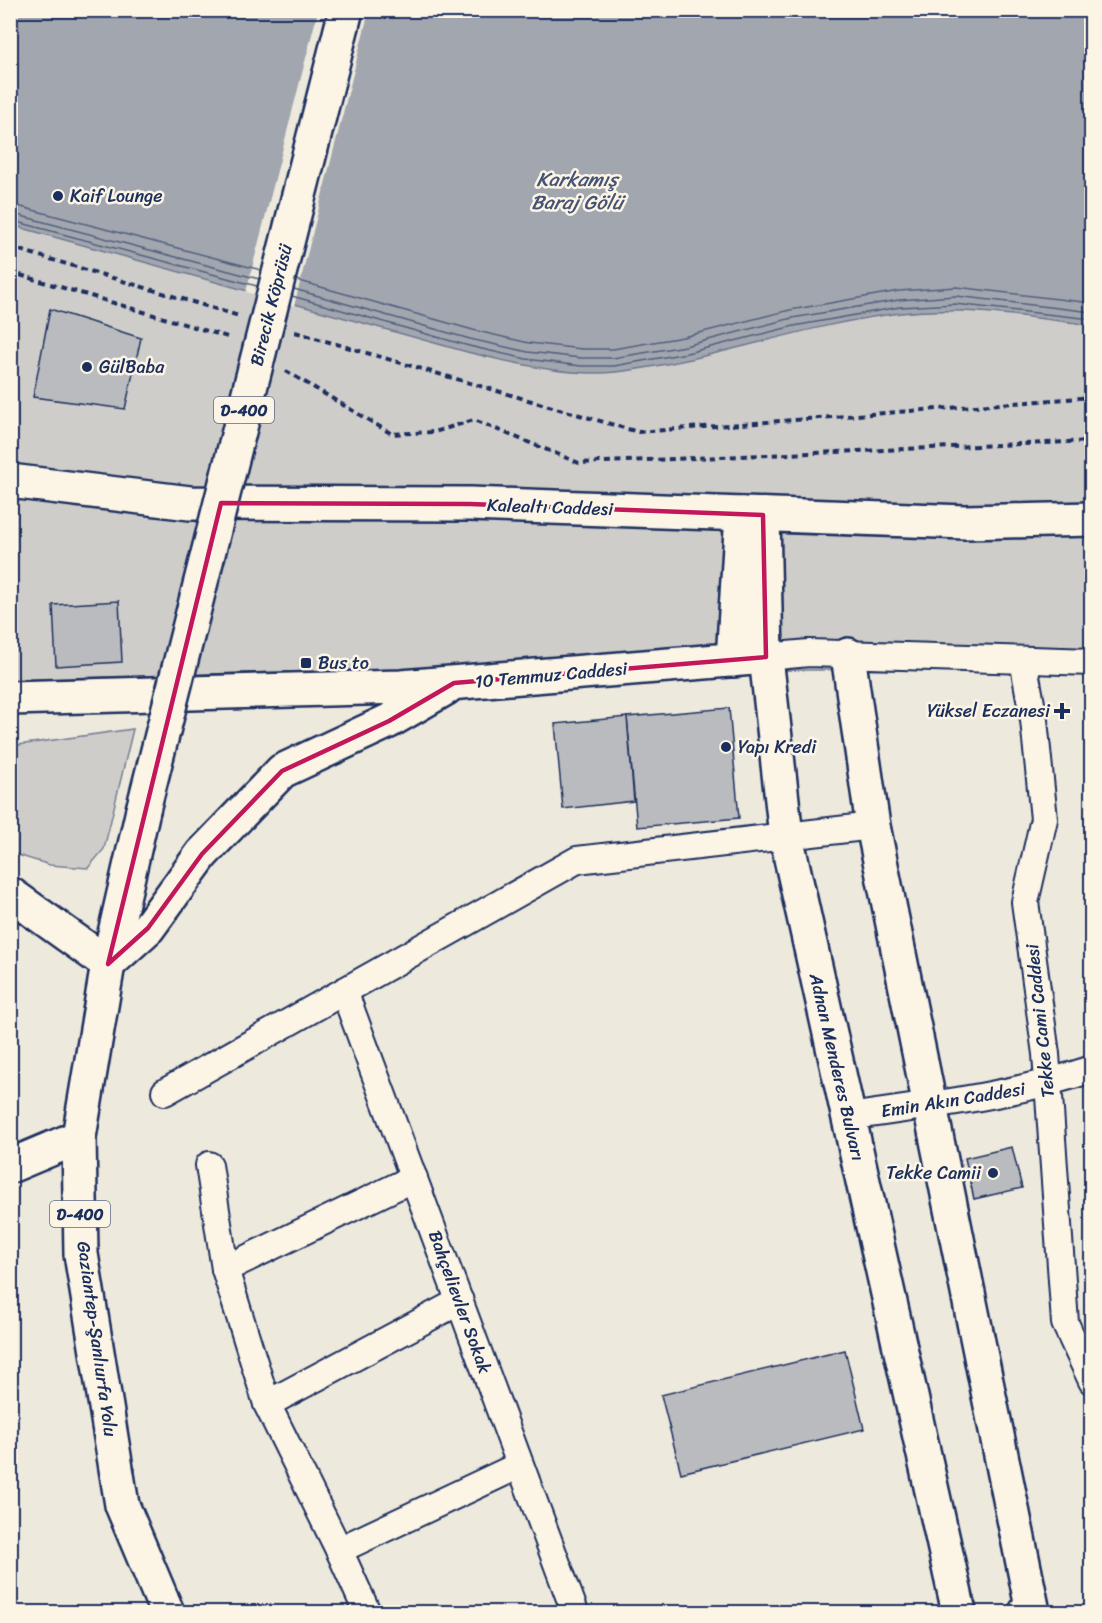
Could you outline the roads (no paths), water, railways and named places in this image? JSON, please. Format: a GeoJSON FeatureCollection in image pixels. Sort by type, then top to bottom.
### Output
{"type":"FeatureCollection","features":[{"type":"Feature","properties":{"kind":"street","name":"Birecik Köprüsü"},"geometry":{"type":"LineString","coordinates":[[143,810],[346,10]]}},
{"type":"Feature","properties":{"kind":"street","name":"Kalealtı Caddesi"},"geometry":{"type":"LineString","coordinates":[[10,481],[190,503],[470,504],[965,522],[1092,519]]}},
{"type":"Feature","properties":{"kind":"street","name":"Adnan Menderes Bulvarı"},"geometry":{"type":"LineString","coordinates":[[752,514],[786,836],[958,1612]]}},
{"type":"Feature","properties":{"kind":"street"},"geometry":{"type":"LineString","coordinates":[[733,660],[752,514]]}},
{"type":"Feature","properties":{"kind":"street","name":"10 Temmuz Caddesi"},"geometry":{"type":"LineString","coordinates":[[10,698],[401,687],[809,653],[1092,662]]}},
{"type":"Feature","properties":{"kind":"street"},"geometry":{"type":"LineString","coordinates":[[848,655],[873,826],[1032,1607],[1026,1612]]}},
{"type":"Feature","properties":{"kind":"street","name":"Tekke Cami Caddesi"},"geometry":{"type":"LineString","coordinates":[[1023,660],[1034,720],[1044,819],[1025,902],[1048,1084],[1065,1323],[1092,1381]]}},
{"type":"Feature","properties":{"kind":"street"},"geometry":{"type":"LineString","coordinates":[[10,894],[108,964],[148,928],[202,854],[282,771],[389,721],[454,683]]}},
{"type":"Feature","properties":{"kind":"street","name":"Gaziantep-Şanlıurfa Yolu"},"geometry":{"type":"LineString","coordinates":[[143,810],[108,964],[79,1137],[81,1254],[122,1504],[167,1612]]}},
{"type":"Feature","properties":{"kind":"street"},"geometry":{"type":"LineString","coordinates":[[165,1092],[577,860],[873,826]]}},
{"type":"Feature","properties":{"kind":"street","name":"Bahçelievler Sokak"},"geometry":{"type":"LineString","coordinates":[[344,991],[575,1612]]}},
{"type":"Feature","properties":{"kind":"street","name":"Emin Akın Caddesi"},"geometry":{"type":"LineString","coordinates":[[848,1117],[1000,1095],[1048,1084],[1092,1069]]}},
{"type":"Feature","properties":{"kind":"street"},"geometry":{"type":"LineString","coordinates":[[10,1166],[79,1137]]}},
{"type":"Feature","properties":{"kind":"street"},"geometry":{"type":"LineString","coordinates":[[209,1165],[225,1269],[267,1404],[367,1612]]}},
{"type":"Feature","properties":{"kind":"street"},"geometry":{"type":"LineString","coordinates":[[225,1269],[414,1178]]}},
{"type":"Feature","properties":{"kind":"street"},"geometry":{"type":"LineString","coordinates":[[267,1404],[460,1301]]}},
{"type":"Feature","properties":{"kind":"street"},"geometry":{"type":"LineString","coordinates":[[339,1550],[520,1465]]}},
{"type":"Feature","properties":{"kind":"water","name":"Karkamış Baraj Gölü"},"geometry":{"type":"Polygon","coordinates":[[[10,11],[1091,11],[1091,325],[973,312],[901,313],[829,325],[652,367],[616,372],[578,373],[541,368],[467,352],[11,225],[10,11]]]}},
{"type":"Feature","properties":{"kind":"place","name":"Kaif Lounge"},"geometry":{"type":"Point","coordinates":[58,196]}},
{"type":"Feature","properties":{"kind":"place","name":"GülBaba"},"geometry":{"type":"Point","coordinates":[87,367]}},
{"type":"Feature","properties":{"kind":"place","name":"Bus to"},"geometry":{"type":"Point","coordinates":[306,663]}},
{"type":"Feature","properties":{"kind":"place","name":"Yüksel Eczanesi"},"geometry":{"type":"Point","coordinates":[1062,711]}},
{"type":"Feature","properties":{"kind":"place","name":"Yapı Kredi"},"geometry":{"type":"Point","coordinates":[726,747]}},
{"type":"Feature","properties":{"kind":"place","name":"Tekke Camii"},"geometry":{"type":"Point","coordinates":[993,1173]}}]}
